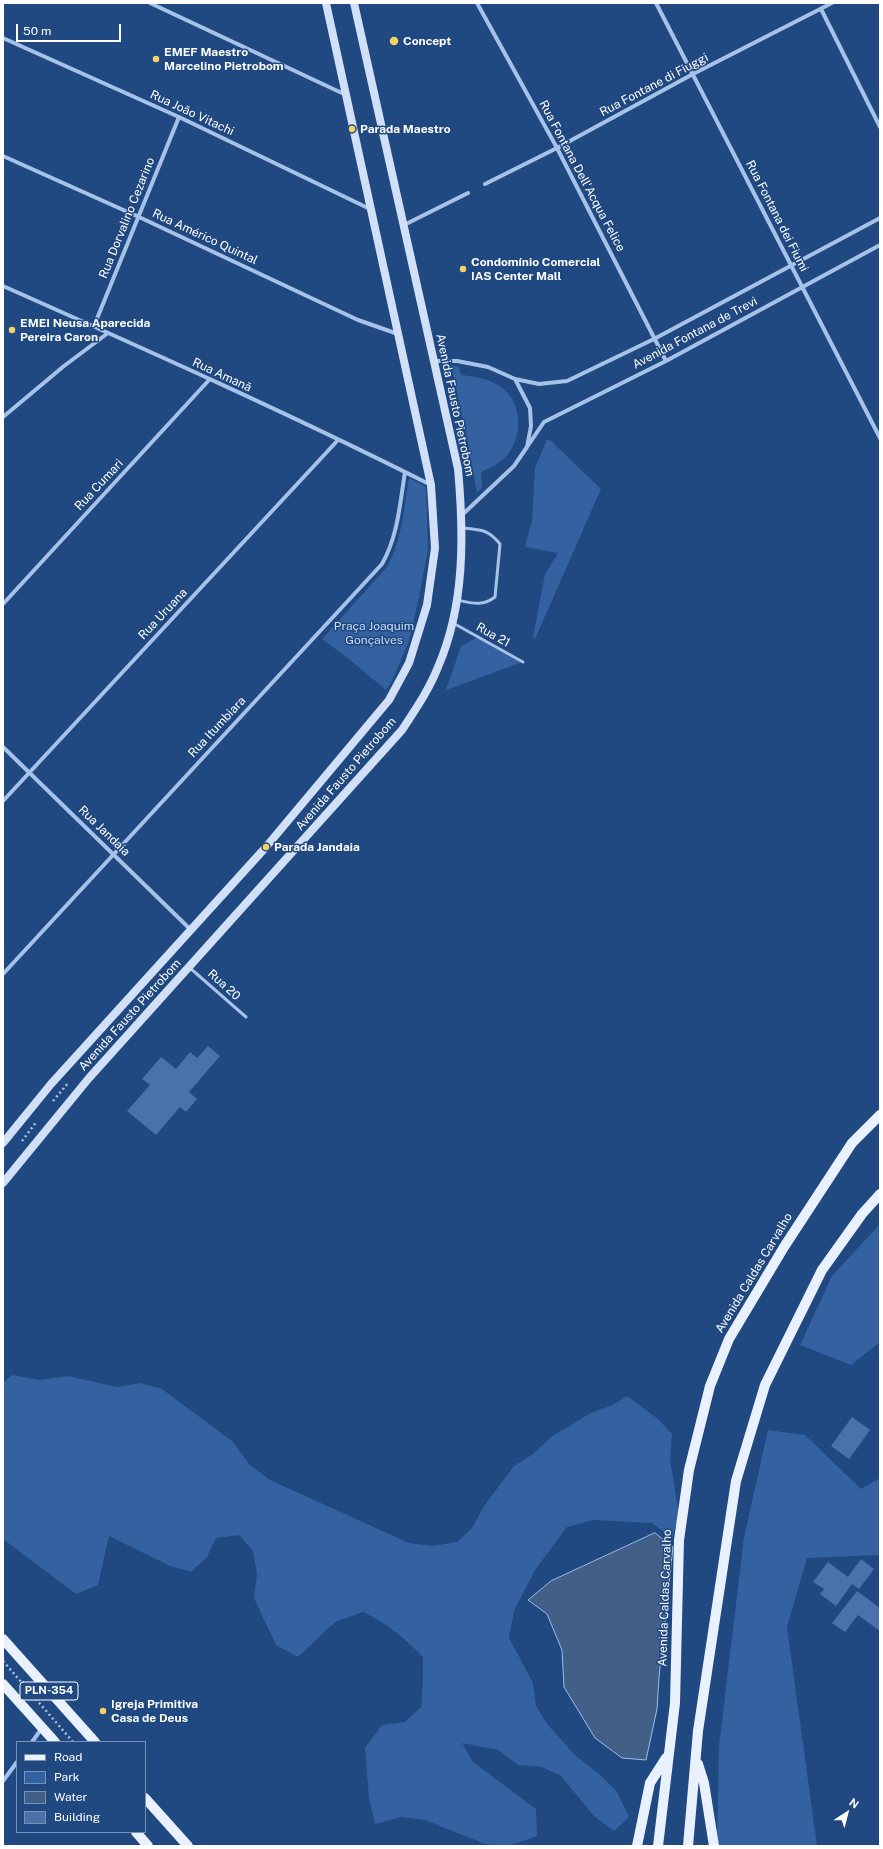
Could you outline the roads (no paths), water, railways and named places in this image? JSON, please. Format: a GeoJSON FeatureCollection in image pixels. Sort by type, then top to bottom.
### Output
{"type":"FeatureCollection","features":[{"type":"Feature","properties":{"kind":"main road","name":"Avenida Fausto Pietrobom"},"geometry":{"type":"LineString","coordinates":[[3,1143],[50,1084],[266,847],[389,700],[409,663],[427,605],[436,548],[430,484],[399,334],[344,94],[326,3]]}},
{"type":"Feature","properties":{"kind":"main road","name":"Avenida Fausto Pietrobom"},"geometry":{"type":"LineString","coordinates":[[3,1183],[89,1078],[402,730],[426,693],[438,667],[453,623],[457,600],[463,528],[458,469],[354,3]]}},
{"type":"Feature","properties":{"kind":"main road","name":"Avenida Caldas Carvalho"},"geometry":{"type":"LineString","coordinates":[[658,1846],[675,1703],[679,1540],[689,1470],[710,1386],[729,1339],[784,1247],[852,1143],[880,1115]]}},
{"type":"Feature","properties":{"kind":"main road"},"geometry":{"type":"LineString","coordinates":[[688,1846],[695,1757],[736,1482],[765,1385],[822,1270],[862,1214],[880,1194]]}},
{"type":"Feature","properties":{"kind":"main road","name":"PLN-354"},"geometry":{"type":"LineString","coordinates":[[3,1639],[94,1741]]}},
{"type":"Feature","properties":{"kind":"main road","name":"PLN-354"},"geometry":{"type":"LineString","coordinates":[[3,1684],[54,1741]]}},
{"type":"Feature","properties":{"kind":"main road"},"geometry":{"type":"LineString","coordinates":[[637,1846],[650,1783],[668,1755]]}},
{"type":"Feature","properties":{"kind":"main road"},"geometry":{"type":"LineString","coordinates":[[695,1757],[704,1783],[714,1846]]}},
{"type":"Feature","properties":{"kind":"main road"},"geometry":{"type":"LineString","coordinates":[[146,1799],[188,1846]]}},
{"type":"Feature","properties":{"kind":"main road"},"geometry":{"type":"LineString","coordinates":[[137,1833],[148,1846]]}},
{"type":"Feature","properties":{"kind":"street"},"geometry":{"type":"LineString","coordinates":[[150,3],[344,94]]}},
{"type":"Feature","properties":{"kind":"street","name":"Rua Fontana Dell'Acqua Felice"},"geometry":{"type":"LineString","coordinates":[[477,3],[557,148],[666,361]]}},
{"type":"Feature","properties":{"kind":"street","name":"Rua Fontana dei Fiumi"},"geometry":{"type":"LineString","coordinates":[[656,3],[880,438]]}},
{"type":"Feature","properties":{"kind":"street","name":"Rua Fontane di Fiuggi"},"geometry":{"type":"LineString","coordinates":[[484,184],[557,148],[693,74],[832,3]]}},
{"type":"Feature","properties":{"kind":"street"},"geometry":{"type":"LineString","coordinates":[[821,9],[880,127]]}},
{"type":"Feature","properties":{"kind":"street","name":"Rua João Vitachi"},"geometry":{"type":"LineString","coordinates":[[3,38],[179,117],[371,209]]}},
{"type":"Feature","properties":{"kind":"street","name":"Rua Dorvalino Cezarino"},"geometry":{"type":"LineString","coordinates":[[94,326],[179,117]]}},
{"type":"Feature","properties":{"kind":"street","name":"Rua Américo Quintal"},"geometry":{"type":"LineString","coordinates":[[3,156],[139,217],[358,320],[399,334]]}},
{"type":"Feature","properties":{"kind":"street"},"geometry":{"type":"LineString","coordinates":[[404,225],[468,193]]}},
{"type":"Feature","properties":{"kind":"street","name":"Avenida Fontana de Trevi"},"geometry":{"type":"LineString","coordinates":[[433,361],[457,361],[488,367],[515,379],[538,384],[567,381],[654,339],[791,264],[880,218]]}},
{"type":"Feature","properties":{"kind":"street","name":"Avenida Fontana de Trevi"},"geometry":{"type":"LineString","coordinates":[[462,515],[514,466],[544,422],[666,361],[880,245]]}},
{"type":"Feature","properties":{"kind":"street","name":"Rua Amanã"},"geometry":{"type":"LineString","coordinates":[[3,286],[94,326],[430,484]]}},
{"type":"Feature","properties":{"kind":"street"},"geometry":{"type":"LineString","coordinates":[[3,417],[64,366],[108,333]]}},
{"type":"Feature","properties":{"kind":"street","name":"Avenida Fontana de Trevi"},"geometry":{"type":"LineString","coordinates":[[515,379],[530,408],[531,426],[526,447]]}},
{"type":"Feature","properties":{"kind":"street","name":"Rua Cumari"},"geometry":{"type":"LineString","coordinates":[[3,604],[209,380]]}},
{"type":"Feature","properties":{"kind":"street","name":"Rua Uruana"},"geometry":{"type":"LineString","coordinates":[[3,801],[338,440]]}},
{"type":"Feature","properties":{"kind":"street","name":"Rua Itumbiara"},"geometry":{"type":"LineString","coordinates":[[3,974],[382,564],[390,551],[394,538],[405,472]]}},
{"type":"Feature","properties":{"kind":"street","name":"Rua Jandaia"},"geometry":{"type":"LineString","coordinates":[[3,747],[190,929]]}},
{"type":"Feature","properties":{"kind":"street"},"geometry":{"type":"LineString","coordinates":[[33,1741],[43,1728]]}},
{"type":"Feature","properties":{"kind":"street"},"geometry":{"type":"LineString","coordinates":[[3,1781],[16,1763]]}},
{"type":"Feature","properties":{"kind":"lane"},"geometry":{"type":"LineString","coordinates":[[457,600],[480,604],[487,603],[495,597],[500,544],[493,536],[484,530],[463,528]]}},
{"type":"Feature","properties":{"kind":"lane","name":"Rua 21"},"geometry":{"type":"LineString","coordinates":[[453,623],[523,662]]}},
{"type":"Feature","properties":{"kind":"lane","name":"Rua 20"},"geometry":{"type":"LineString","coordinates":[[190,967],[246,1017]]}},
{"type":"Feature","properties":{"kind":"water"},"geometry":{"type":"Polygon","coordinates":[[[655,1533],[673,1547],[657,1709],[646,1760],[622,1758],[595,1738],[564,1687],[562,1650],[547,1614],[528,1600],[551,1581],[655,1533]]]}},
{"type":"Feature","properties":{"kind":"place","name":"Concept"},"geometry":{"type":"Point","coordinates":[394,41]}},
{"type":"Feature","properties":{"kind":"place","name":"EMEF Maestro Marcelino Pietrobom"},"geometry":{"type":"Point","coordinates":[156,59]}},
{"type":"Feature","properties":{"kind":"place","name":"Parada Maestro"},"geometry":{"type":"Point","coordinates":[352,129]}},
{"type":"Feature","properties":{"kind":"place","name":"Condomínio Comercial IAS Center Mall"},"geometry":{"type":"Point","coordinates":[463,269]}},
{"type":"Feature","properties":{"kind":"place","name":"EMEI Neusa Aparecida Pereira Caron"},"geometry":{"type":"Point","coordinates":[12,330]}},
{"type":"Feature","properties":{"kind":"place","name":"Parada Jandaia"},"geometry":{"type":"Point","coordinates":[266,847]}},
{"type":"Feature","properties":{"kind":"place","name":"Igreja Primitiva Casa de Deus"},"geometry":{"type":"Point","coordinates":[103,1711]}},
{"type":"Feature","properties":{"kind":"park label","name":"Praça Joaquim Gonçalves"},"geometry":{"type":"Point","coordinates":[374,633]}}]}
